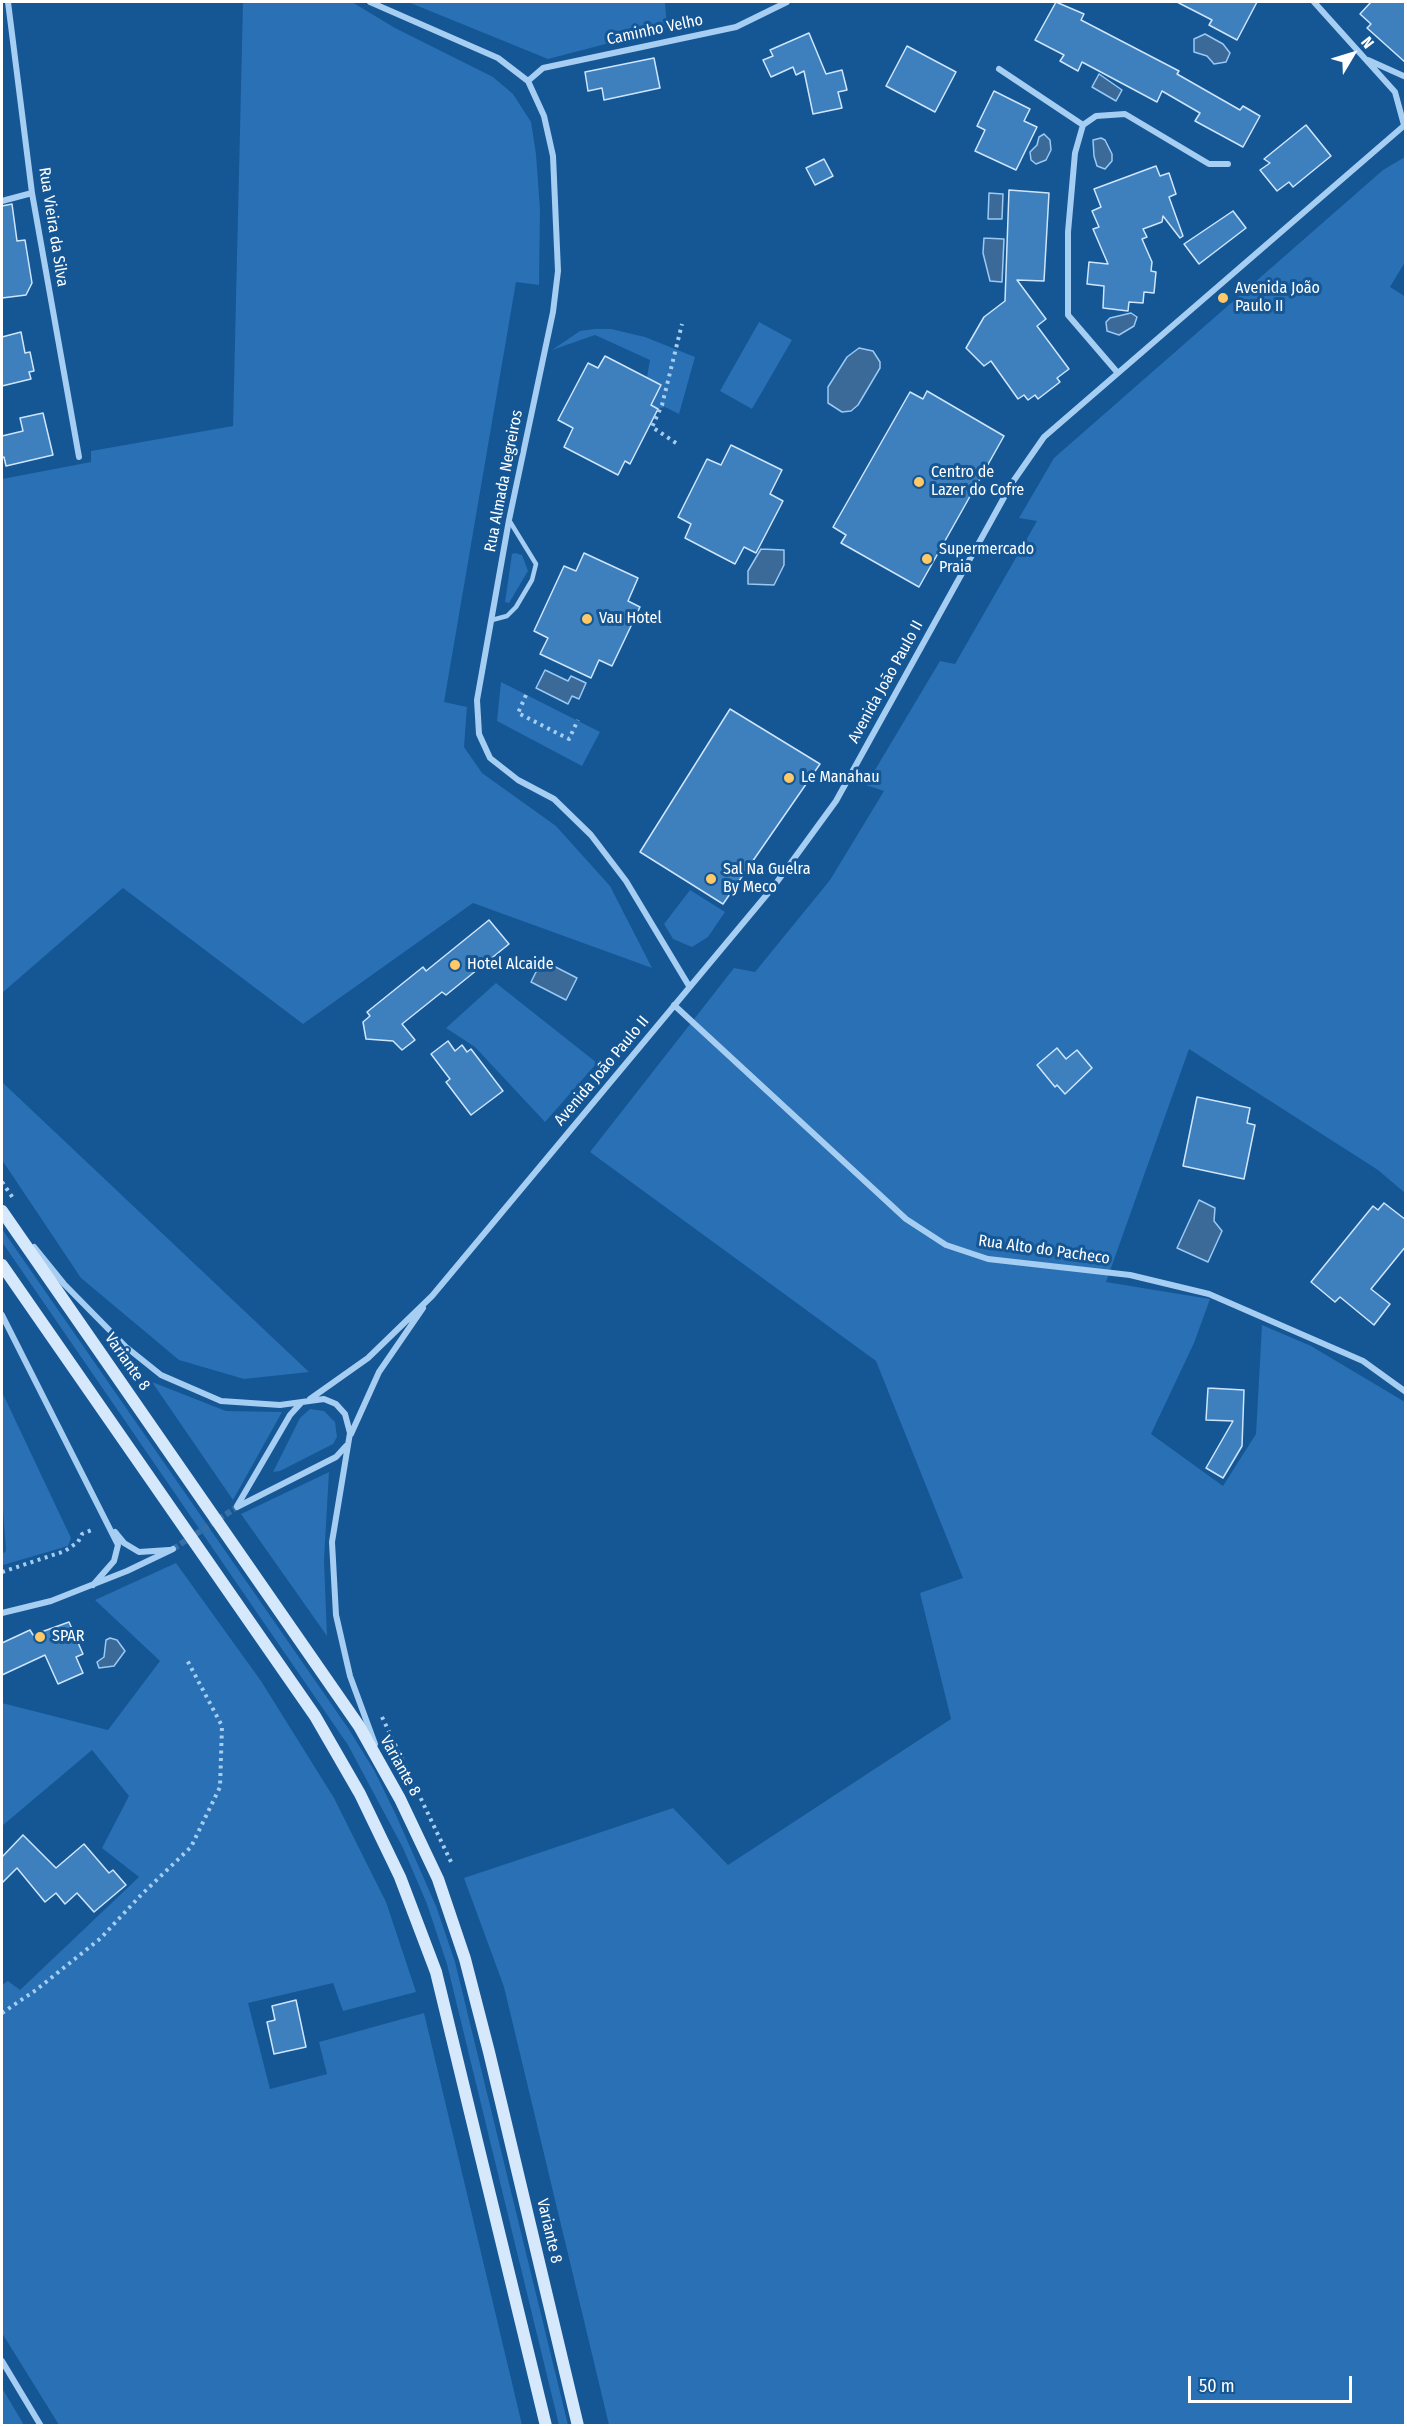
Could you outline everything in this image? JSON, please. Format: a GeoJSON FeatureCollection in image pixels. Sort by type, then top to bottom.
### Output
{"type":"FeatureCollection","features":[{"type":"Feature","properties":{"kind":"main road","name":"Variante 8"},"geometry":{"type":"LineString","coordinates":[[2,1209],[359,1726],[400,1799],[438,1879],[465,1959],[578,2426]]}},
{"type":"Feature","properties":{"kind":"main road"},"geometry":{"type":"LineString","coordinates":[[2,1265],[315,1716],[360,1794],[400,1877],[436,1972],[544,2422]]}},
{"type":"Feature","properties":{"kind":"street","name":"Rua Vieira da Silva"},"geometry":{"type":"LineString","coordinates":[[8,2],[32,193],[79,457]]}},
{"type":"Feature","properties":{"kind":"street","name":"Rua Almada Negreiros"},"geometry":{"type":"LineString","coordinates":[[370,2],[498,58],[528,81],[544,116],[553,156],[558,271],[553,312],[509,520],[477,700],[479,734],[490,758],[518,780],[554,799],[591,835],[626,881],[689,986]]}},
{"type":"Feature","properties":{"kind":"street","name":"Caminho Velho"},"geometry":{"type":"LineString","coordinates":[[528,81],[543,68],[736,27],[787,2]]}},
{"type":"Feature","properties":{"kind":"street"},"geometry":{"type":"LineString","coordinates":[[1314,2],[1395,92],[1405,125]]}},
{"type":"Feature","properties":{"kind":"street"},"geometry":{"type":"LineString","coordinates":[[1362,57],[1392,73],[1406,77]]}},
{"type":"Feature","properties":{"kind":"street"},"geometry":{"type":"LineString","coordinates":[[999,69],[1083,125]]}},
{"type":"Feature","properties":{"kind":"street"},"geometry":{"type":"LineString","coordinates":[[1117,372],[1068,315],[1068,232],[1075,153],[1083,125],[1096,116],[1125,114],[1209,164],[1228,164]]}},
{"type":"Feature","properties":{"kind":"street","name":"Avenida João Paulo II"},"geometry":{"type":"LineString","coordinates":[[432,1296],[774,886],[836,801],[1018,474],[1044,437],[1405,125]]}},
{"type":"Feature","properties":{"kind":"street"},"geometry":{"type":"LineString","coordinates":[[2,201],[32,193]]}},
{"type":"Feature","properties":{"kind":"street","name":"Rua Alto do Pacheco"},"geometry":{"type":"LineString","coordinates":[[675,1005],[906,1219],[946,1245],[988,1259],[1130,1275],[1209,1294],[1362,1361],[1406,1392]]}},
{"type":"Feature","properties":{"kind":"street"},"geometry":{"type":"LineString","coordinates":[[2,1209],[64,1284],[126,1347],[161,1375],[221,1401],[272,1405],[307,1400],[330,1401],[341,1408],[348,1420],[349,1440],[332,1542],[336,1615],[350,1676],[363,1716],[400,1799]]}},
{"type":"Feature","properties":{"kind":"street"},"geometry":{"type":"LineString","coordinates":[[432,1296],[379,1372],[349,1440],[336,1457],[237,1507],[290,1415],[307,1400],[368,1358],[432,1296]]}},
{"type":"Feature","properties":{"kind":"street"},"geometry":{"type":"LineString","coordinates":[[2,1315],[111,1527],[118,1545],[114,1561],[93,1585]]}},
{"type":"Feature","properties":{"kind":"street"},"geometry":{"type":"LineString","coordinates":[[2,1613],[51,1601],[173,1549],[139,1552],[124,1543],[111,1527]]}},
{"type":"Feature","properties":{"kind":"street"},"geometry":{"type":"LineString","coordinates":[[2,2361],[41,2426]]}},
{"type":"Feature","properties":{"kind":"lane"},"geometry":{"type":"LineString","coordinates":[[492,620],[507,616],[516,607],[532,580],[536,564],[509,520]]}},
{"type":"Feature","properties":{"kind":"path"},"geometry":{"type":"LineString","coordinates":[[676,443],[652,427],[662,405],[682,324]]}},
{"type":"Feature","properties":{"kind":"path"},"geometry":{"type":"LineString","coordinates":[[526,695],[518,713],[569,739],[578,720]]}},
{"type":"Feature","properties":{"kind":"path"},"geometry":{"type":"LineString","coordinates":[[2,1572],[65,1551],[78,1542],[82,1534],[99,1527]]}},
{"type":"Feature","properties":{"kind":"path"},"geometry":{"type":"LineString","coordinates":[[2,2013],[36,1990],[101,1938],[191,1847],[220,1787],[222,1726],[186,1658]]}},
{"type":"Feature","properties":{"kind":"shaded area"},"geometry":{"type":"Polygon","coordinates":[[[243,2],[352,2],[395,28],[493,77],[513,94],[531,122],[540,210],[539,285],[516,282],[444,702],[467,707],[464,747],[482,773],[556,826],[610,886],[652,968],[473,903],[303,1024],[123,888],[2,993],[2,479],[91,462],[91,451],[233,426],[243,2]]]}},
{"type":"Feature","properties":{"kind":"shaded area"},"geometry":{"type":"Polygon","coordinates":[[[408,2],[665,2],[667,28],[548,59],[408,2]]]}},
{"type":"Feature","properties":{"kind":"shaded area"},"geometry":{"type":"Polygon","coordinates":[[[1205,34],[1223,44],[1230,53],[1226,62],[1214,64],[1207,56],[1194,52],[1194,39],[1205,34]]]}},
{"type":"Feature","properties":{"kind":"shaded area"},"geometry":{"type":"Polygon","coordinates":[[[1099,74],[1122,90],[1116,101],[1092,87],[1099,74]]]}},
{"type":"Feature","properties":{"kind":"shaded area"},"geometry":{"type":"Polygon","coordinates":[[[1044,134],[1050,140],[1051,150],[1046,160],[1036,164],[1031,160],[1030,152],[1037,145],[1039,137],[1044,134]]]}},
{"type":"Feature","properties":{"kind":"shaded area"},"geometry":{"type":"Polygon","coordinates":[[[1101,138],[1105,140],[1112,154],[1112,161],[1105,169],[1097,166],[1094,156],[1093,140],[1101,138]]]}},
{"type":"Feature","properties":{"kind":"shaded area"},"geometry":{"type":"Polygon","coordinates":[[[1405,157],[1405,262],[1390,287],[1406,297],[1405,1193],[1378,1170],[1189,1049],[1106,1282],[1210,1299],[1194,1343],[1151,1434],[1223,1486],[1256,1434],[1262,1325],[1311,1346],[1405,1402],[1405,2425],[609,2425],[504,1987],[464,1878],[673,1808],[728,1865],[951,1719],[920,1593],[963,1578],[876,1361],[590,1152],[734,968],[755,972],[830,880],[884,791],[866,785],[940,661],[955,664],[1037,521],[1019,518],[1054,458],[1383,170],[1405,157]]]}},
{"type":"Feature","properties":{"kind":"shaded area"},"geometry":{"type":"Polygon","coordinates":[[[989,193],[1003,194],[1002,219],[988,219],[989,193]]]}},
{"type":"Feature","properties":{"kind":"shaded area"},"geometry":{"type":"Polygon","coordinates":[[[984,238],[1004,239],[1002,282],[990,281],[983,253],[984,238]]]}},
{"type":"Feature","properties":{"kind":"shaded area"},"geometry":{"type":"Polygon","coordinates":[[[1131,313],[1137,317],[1134,326],[1119,335],[1107,331],[1106,322],[1110,318],[1131,313]]]}},
{"type":"Feature","properties":{"kind":"shaded area"},"geometry":{"type":"Polygon","coordinates":[[[759,322],[792,340],[752,409],[720,391],[759,322]]]}},
{"type":"Feature","properties":{"kind":"shaded area"},"geometry":{"type":"Polygon","coordinates":[[[611,329],[645,337],[695,357],[679,414],[665,407],[658,409],[651,405],[661,385],[647,377],[650,360],[595,335],[552,350],[580,331],[611,329]]]}},
{"type":"Feature","properties":{"kind":"shaded area"},"geometry":{"type":"Polygon","coordinates":[[[859,348],[873,351],[880,362],[880,368],[858,405],[851,411],[842,412],[828,403],[828,387],[847,357],[859,348]]]}},
{"type":"Feature","properties":{"kind":"shaded area"},"geometry":{"type":"Polygon","coordinates":[[[761,549],[784,550],[784,565],[774,585],[748,584],[748,571],[761,549]]]}},
{"type":"Feature","properties":{"kind":"shaded area"},"geometry":{"type":"Polygon","coordinates":[[[512,554],[522,555],[528,571],[509,603],[505,602],[512,554]]]}},
{"type":"Feature","properties":{"kind":"shaded area"},"geometry":{"type":"Polygon","coordinates":[[[545,670],[568,681],[571,676],[586,683],[579,699],[572,696],[568,704],[536,688],[545,670]]]}},
{"type":"Feature","properties":{"kind":"shaded area"},"geometry":{"type":"Polygon","coordinates":[[[501,682],[600,732],[582,766],[497,721],[501,682]]]}},
{"type":"Feature","properties":{"kind":"shaded area"},"geometry":{"type":"Polygon","coordinates":[[[690,890],[725,912],[708,937],[692,947],[673,939],[664,924],[690,890]]]}},
{"type":"Feature","properties":{"kind":"shaded area"},"geometry":{"type":"Polygon","coordinates":[[[542,960],[577,978],[566,1000],[531,982],[542,960]]]}},
{"type":"Feature","properties":{"kind":"shaded area"},"geometry":{"type":"Polygon","coordinates":[[[496,983],[597,1063],[545,1122],[475,1047],[446,1028],[496,983]]]}},
{"type":"Feature","properties":{"kind":"shaded area"},"geometry":{"type":"Polygon","coordinates":[[[2,1082],[309,1372],[244,1379],[179,1360],[81,1278],[2,1160],[2,1082]]]}},
{"type":"Feature","properties":{"kind":"shaded area"},"geometry":{"type":"Polygon","coordinates":[[[1199,1200],[1215,1208],[1214,1221],[1222,1231],[1208,1262],[1177,1248],[1199,1200]]]}},
{"type":"Feature","properties":{"kind":"shaded area"},"geometry":{"type":"Polygon","coordinates":[[[2,1229],[348,1728],[374,1770],[396,1815],[436,1906],[455,1962],[568,2425],[559,2425],[447,1964],[427,1904],[403,1848],[348,1745],[2,1242],[2,1229]]]}},
{"type":"Feature","properties":{"kind":"shaded area"},"geometry":{"type":"Polygon","coordinates":[[[152,1382],[226,1411],[282,1412],[233,1500],[152,1382]]]}},
{"type":"Feature","properties":{"kind":"shaded area"},"geometry":{"type":"Polygon","coordinates":[[[2,1392],[71,1538],[68,1546],[3,1565],[2,1554],[6,1551],[2,1495],[2,1392]]]}},
{"type":"Feature","properties":{"kind":"shaded area"},"geometry":{"type":"Polygon","coordinates":[[[310,1409],[324,1411],[335,1422],[337,1437],[333,1444],[280,1471],[273,1472],[300,1418],[310,1409]]]}},
{"type":"Feature","properties":{"kind":"shaded area"},"geometry":{"type":"Polygon","coordinates":[[[329,1472],[324,1560],[327,1636],[241,1514],[329,1472]]]}},
{"type":"Feature","properties":{"kind":"shaded area"},"geometry":{"type":"Polygon","coordinates":[[[176,1563],[261,1681],[334,1798],[386,1902],[416,1992],[343,2011],[333,1983],[248,2003],[270,2089],[327,2074],[319,2042],[424,2013],[522,2425],[59,2425],[2,2333],[2,1985],[8,1981],[20,1990],[139,1877],[102,1848],[129,1796],[92,1750],[2,1826],[2,1703],[108,1730],[160,1661],[95,1600],[176,1563]]]}},
{"type":"Feature","properties":{"kind":"shaded area"},"geometry":{"type":"Polygon","coordinates":[[[110,1638],[117,1640],[125,1651],[114,1666],[99,1668],[97,1662],[104,1657],[106,1640],[110,1638]]]}},
{"type":"Feature","properties":{"kind":"shaded area"},"geometry":{"type":"Polygon","coordinates":[[[2,2388],[24,2425],[2,2425],[2,2388]]]}},
{"type":"Feature","properties":{"kind":"building"},"geometry":{"type":"Polygon","coordinates":[[[1056,2],[1084,14],[1081,20],[1179,71],[1177,74],[1240,110],[1243,106],[1260,116],[1243,147],[1195,121],[1200,113],[1162,91],[1157,102],[1082,62],[1078,71],[1060,61],[1064,55],[1035,40],[1056,2]]]}},
{"type":"Feature","properties":{"kind":"building"},"geometry":{"type":"Polygon","coordinates":[[[1177,2],[1257,2],[1237,40],[1209,25],[1212,20],[1177,2]]]}},
{"type":"Feature","properties":{"kind":"building"},"geometry":{"type":"Polygon","coordinates":[[[1371,2],[1406,2],[1406,63],[1367,28],[1371,24],[1360,14],[1371,2]]]}},
{"type":"Feature","properties":{"kind":"building"},"geometry":{"type":"Polygon","coordinates":[[[809,33],[826,74],[842,70],[847,90],[838,92],[842,108],[813,114],[804,71],[796,75],[793,67],[771,77],[763,60],[773,56],[770,50],[809,33]]]}},
{"type":"Feature","properties":{"kind":"building"},"geometry":{"type":"Polygon","coordinates":[[[907,46],[956,72],[935,112],[886,86],[907,46]]]}},
{"type":"Feature","properties":{"kind":"building"},"geometry":{"type":"Polygon","coordinates":[[[654,58],[660,88],[604,100],[602,88],[588,91],[585,72],[654,58]]]}},
{"type":"Feature","properties":{"kind":"building"},"geometry":{"type":"Polygon","coordinates":[[[994,91],[1030,109],[1024,121],[1037,127],[1016,170],[975,151],[985,130],[977,126],[994,91]]]}},
{"type":"Feature","properties":{"kind":"building"},"geometry":{"type":"Polygon","coordinates":[[[1306,125],[1331,156],[1293,187],[1289,182],[1277,191],[1260,170],[1270,163],[1264,159],[1306,125]]]}},
{"type":"Feature","properties":{"kind":"building"},"geometry":{"type":"Polygon","coordinates":[[[824,159],[833,176],[815,185],[806,168],[824,159]]]}},
{"type":"Feature","properties":{"kind":"building"},"geometry":{"type":"Polygon","coordinates":[[[1156,166],[1160,176],[1169,173],[1176,194],[1169,197],[1183,236],[1180,238],[1163,216],[1162,222],[1143,229],[1147,237],[1142,239],[1152,262],[1151,271],[1156,272],[1154,293],[1144,292],[1143,303],[1129,302],[1128,311],[1103,308],[1104,286],[1087,284],[1089,262],[1108,264],[1093,229],[1099,227],[1092,211],[1101,207],[1094,189],[1156,166]]]}},
{"type":"Feature","properties":{"kind":"building"},"geometry":{"type":"Polygon","coordinates":[[[1009,190],[1049,193],[1044,281],[1017,280],[1046,319],[1037,326],[1069,369],[1057,378],[1060,382],[1038,399],[1035,395],[1028,400],[1024,395],[1018,399],[991,361],[984,366],[966,348],[984,317],[1005,301],[1009,190]]]}},
{"type":"Feature","properties":{"kind":"building"},"geometry":{"type":"Polygon","coordinates":[[[12,204],[17,241],[25,240],[32,283],[26,295],[2,298],[2,206],[12,204]]]}},
{"type":"Feature","properties":{"kind":"building"},"geometry":{"type":"Polygon","coordinates":[[[1233,211],[1246,228],[1199,264],[1184,244],[1233,211]]]}},
{"type":"Feature","properties":{"kind":"building"},"geometry":{"type":"Polygon","coordinates":[[[21,332],[25,353],[30,352],[34,371],[29,372],[31,379],[2,386],[2,337],[21,332]]]}},
{"type":"Feature","properties":{"kind":"building"},"geometry":{"type":"Polygon","coordinates":[[[605,356],[661,385],[651,405],[658,409],[630,464],[625,461],[618,475],[564,447],[573,428],[558,420],[588,363],[598,368],[605,356]]]}},
{"type":"Feature","properties":{"kind":"building","name":"Centro de Lazer do Cofre"},"geometry":{"type":"Polygon","coordinates":[[[927,391],[1004,436],[919,587],[841,543],[846,535],[833,527],[910,392],[923,399],[927,391]]]}},
{"type":"Feature","properties":{"kind":"building"},"geometry":{"type":"Polygon","coordinates":[[[43,413],[53,455],[6,466],[4,457],[2,458],[2,436],[23,431],[20,418],[43,413]]]}},
{"type":"Feature","properties":{"kind":"building"},"geometry":{"type":"Polygon","coordinates":[[[731,445],[782,470],[770,494],[783,501],[756,553],[744,547],[735,564],[685,538],[691,524],[678,517],[707,459],[721,465],[731,445]]]}},
{"type":"Feature","properties":{"kind":"building","name":"Vau Hotel"},"geometry":{"type":"Polygon","coordinates":[[[584,553],[638,578],[628,601],[640,607],[612,666],[599,660],[591,678],[540,654],[548,638],[534,631],[564,566],[576,571],[584,553]]]}},
{"type":"Feature","properties":{"kind":"building"},"geometry":{"type":"Polygon","coordinates":[[[730,709],[820,764],[723,904],[640,852],[730,709]]]}},
{"type":"Feature","properties":{"kind":"building"},"geometry":{"type":"Polygon","coordinates":[[[489,920],[509,944],[446,995],[442,992],[402,1024],[415,1040],[402,1050],[393,1041],[366,1039],[363,1022],[370,1016],[367,1012],[423,967],[426,971],[489,920]]]}},
{"type":"Feature","properties":{"kind":"building"},"geometry":{"type":"Polygon","coordinates":[[[448,1041],[455,1051],[462,1045],[467,1052],[471,1049],[503,1091],[471,1115],[446,1082],[450,1079],[431,1054],[448,1041]]]}},
{"type":"Feature","properties":{"kind":"building"},"geometry":{"type":"Polygon","coordinates":[[[1057,1048],[1066,1059],[1077,1050],[1092,1068],[1065,1094],[1057,1085],[1055,1087],[1037,1065],[1057,1048]]]}},
{"type":"Feature","properties":{"kind":"building"},"geometry":{"type":"Polygon","coordinates":[[[1197,1097],[1250,1108],[1247,1123],[1255,1125],[1244,1179],[1183,1166],[1197,1097]]]}},
{"type":"Feature","properties":{"kind":"building"},"geometry":{"type":"Polygon","coordinates":[[[1384,1203],[1406,1220],[1406,1246],[1371,1289],[1390,1304],[1374,1325],[1340,1297],[1335,1302],[1311,1282],[1373,1206],[1378,1210],[1384,1203]]]}},
{"type":"Feature","properties":{"kind":"building"},"geometry":{"type":"Polygon","coordinates":[[[1208,1388],[1244,1390],[1242,1446],[1223,1478],[1206,1468],[1233,1421],[1206,1420],[1208,1388]]]}},
{"type":"Feature","properties":{"kind":"building"},"geometry":{"type":"Polygon","coordinates":[[[69,1622],[83,1654],[76,1657],[83,1673],[58,1684],[45,1655],[2,1675],[2,1643],[30,1630],[33,1635],[69,1622]]]}},
{"type":"Feature","properties":{"kind":"building"},"geometry":{"type":"Polygon","coordinates":[[[23,1835],[56,1868],[84,1844],[109,1873],[113,1870],[126,1885],[94,1912],[77,1893],[65,1904],[56,1893],[45,1902],[17,1868],[2,1883],[2,1857],[23,1835]]]}},
{"type":"Feature","properties":{"kind":"building"},"geometry":{"type":"Polygon","coordinates":[[[296,2000],[306,2047],[274,2054],[267,2022],[275,2020],[272,2006],[296,2000]]]}},
{"type":"Feature","properties":{"kind":"tunnel"},"geometry":{"type":"LineString","coordinates":[[173,1549],[237,1507]]}},
{"type":"Feature","properties":{"kind":"place","name":"Avenida João Paulo II"},"geometry":{"type":"Point","coordinates":[1223,298]}},
{"type":"Feature","properties":{"kind":"place","name":"Centro de Lazer do Cofre"},"geometry":{"type":"Point","coordinates":[919,482]}},
{"type":"Feature","properties":{"kind":"place","name":"Supermercado Praia"},"geometry":{"type":"Point","coordinates":[927,559]}},
{"type":"Feature","properties":{"kind":"place","name":"Vau Hotel"},"geometry":{"type":"Point","coordinates":[587,619]}},
{"type":"Feature","properties":{"kind":"place","name":"Le Manahau"},"geometry":{"type":"Point","coordinates":[789,778]}},
{"type":"Feature","properties":{"kind":"place","name":"Sal Na Guelra By Meco"},"geometry":{"type":"Point","coordinates":[711,879]}},
{"type":"Feature","properties":{"kind":"place","name":"Hotel Alcaide"},"geometry":{"type":"Point","coordinates":[455,965]}},
{"type":"Feature","properties":{"kind":"place","name":"SPAR"},"geometry":{"type":"Point","coordinates":[40,1637]}}]}
